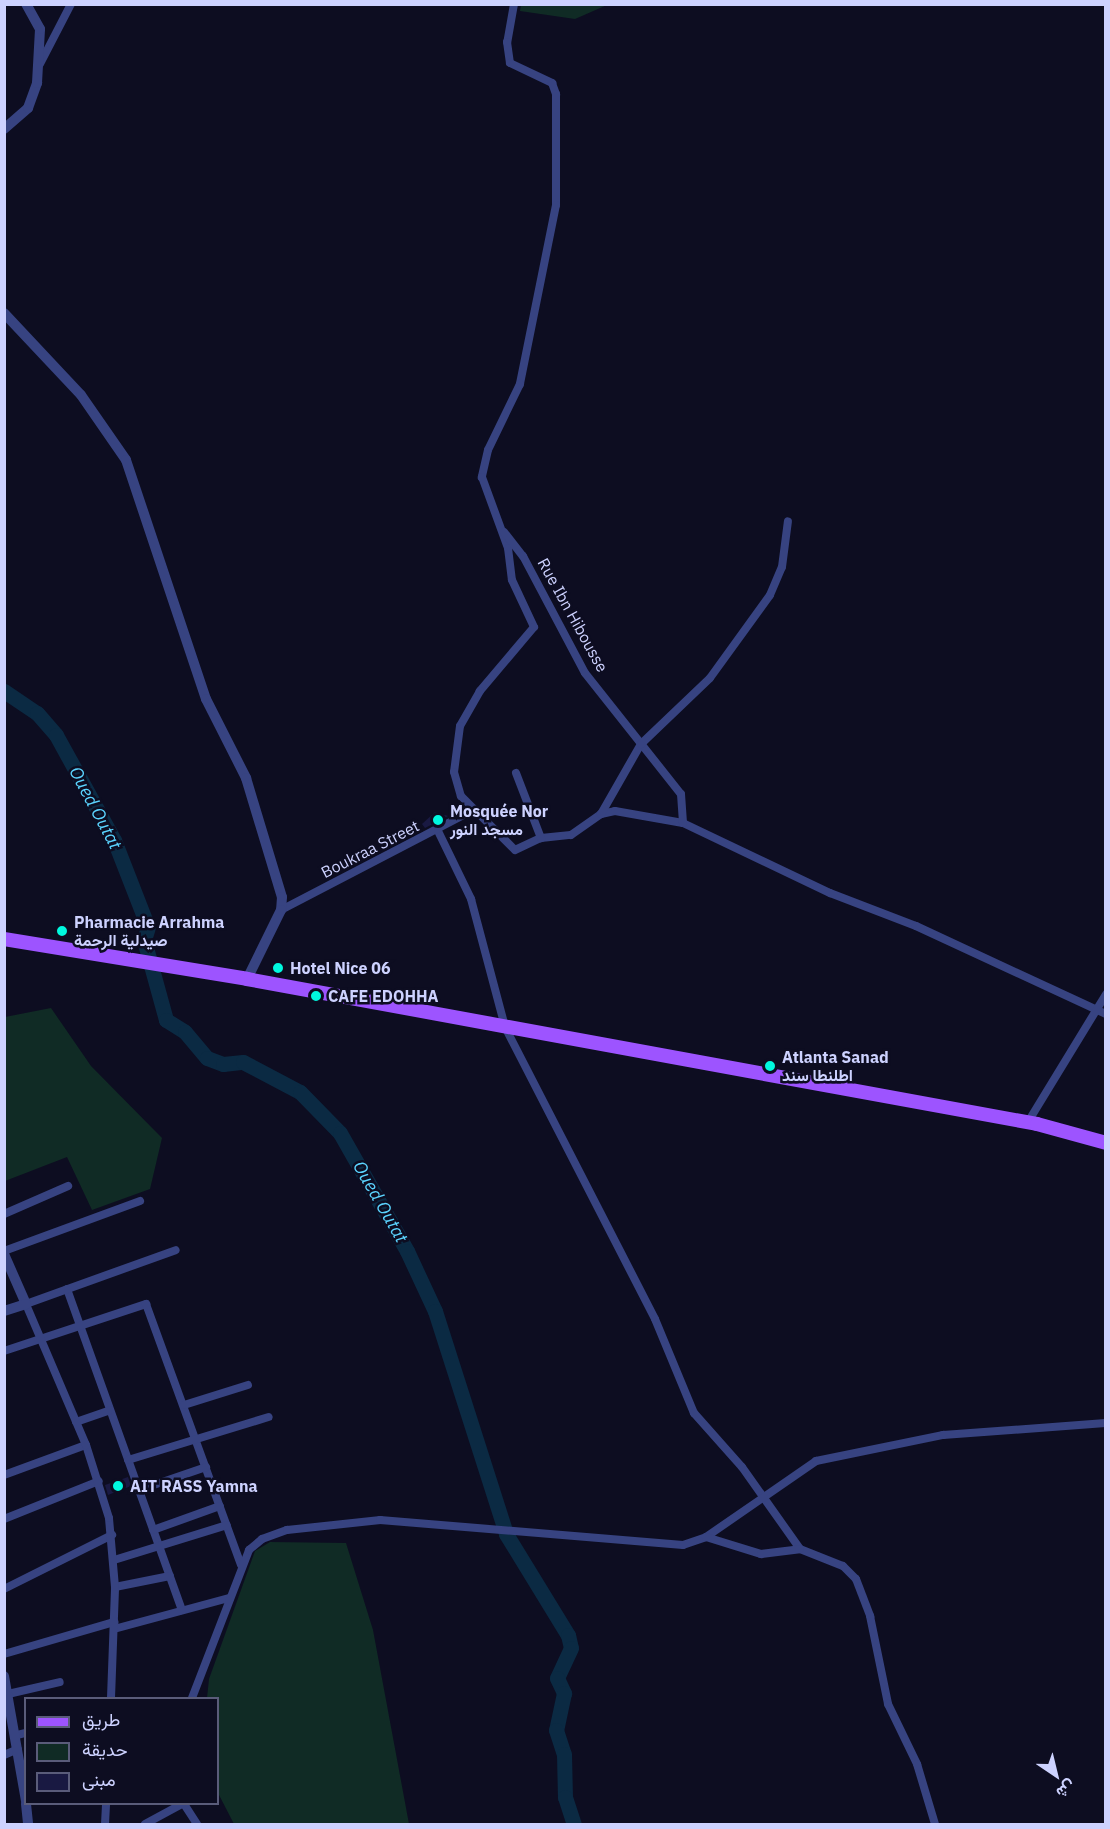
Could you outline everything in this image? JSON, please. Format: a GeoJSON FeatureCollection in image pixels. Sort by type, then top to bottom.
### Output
{"type":"FeatureCollection","features":[{"type":"Feature","properties":{"kind":"main road"},"geometry":{"type":"LineString","coordinates":[[4,939],[198,973],[247,979],[1028,1122],[1106,1143]]}},
{"type":"Feature","properties":{"kind":"street"},"geometry":{"type":"LineString","coordinates":[[4,129],[32,102],[40,64],[40,29],[26,4]]}},
{"type":"Feature","properties":{"kind":"street"},"geometry":{"type":"LineString","coordinates":[[40,64],[71,4]]}},
{"type":"Feature","properties":{"kind":"street"},"geometry":{"type":"LineString","coordinates":[[514,4],[507,42],[510,63],[552,82],[556,94],[557,183],[549,251],[520,384],[483,471],[483,487],[501,528],[512,580],[534,627],[480,691],[455,739],[456,784],[471,811],[494,827],[511,848],[519,850],[541,838],[571,835],[601,814],[641,744],[710,678],[746,631],[777,581],[788,521]]}},
{"type":"Feature","properties":{"kind":"street"},"geometry":{"type":"LineString","coordinates":[[4,313],[91,408],[134,476],[206,699],[241,767],[277,869],[281,910],[247,979]]}},
{"type":"Feature","properties":{"kind":"street","name":"Rue Ibn Hibousse"},"geometry":{"type":"LineString","coordinates":[[501,528],[523,556],[585,674],[641,744],[666,771],[681,794],[683,823]]}},
{"type":"Feature","properties":{"kind":"street"},"geometry":{"type":"LineString","coordinates":[[516,773],[541,838]]}},
{"type":"Feature","properties":{"kind":"street","name":"Boukraa Street"},"geometry":{"type":"LineString","coordinates":[[281,910],[438,831],[471,811]]}},
{"type":"Feature","properties":{"kind":"street"},"geometry":{"type":"LineString","coordinates":[[601,814],[637,813],[683,823],[830,893],[916,926],[1106,1014]]}},
{"type":"Feature","properties":{"kind":"street"},"geometry":{"type":"LineString","coordinates":[[438,831],[471,899],[505,1027],[650,1310],[694,1413],[762,1496],[800,1549]]}},
{"type":"Feature","properties":{"kind":"street"},"geometry":{"type":"LineString","coordinates":[[1028,1122],[1106,994]]}},
{"type":"Feature","properties":{"kind":"street"},"geometry":{"type":"LineString","coordinates":[[4,1214],[68,1186]]}},
{"type":"Feature","properties":{"kind":"street"},"geometry":{"type":"LineString","coordinates":[[111,1697],[114,1560],[112,1535],[99,1481],[42,1338],[4,1253],[140,1201]]}},
{"type":"Feature","properties":{"kind":"street"},"geometry":{"type":"LineString","coordinates":[[4,1311],[176,1250]]}},
{"type":"Feature","properties":{"kind":"street"},"geometry":{"type":"LineString","coordinates":[[66,1289],[182,1610]]}},
{"type":"Feature","properties":{"kind":"street"},"geometry":{"type":"LineString","coordinates":[[4,1351],[146,1304],[241,1565]]}},
{"type":"Feature","properties":{"kind":"street"},"geometry":{"type":"LineString","coordinates":[[184,1405],[248,1384]]}},
{"type":"Feature","properties":{"kind":"street"},"geometry":{"type":"LineString","coordinates":[[76,1422],[110,1410]]}},
{"type":"Feature","properties":{"kind":"street"},"geometry":{"type":"LineString","coordinates":[[128,1461],[269,1417]]}},
{"type":"Feature","properties":{"kind":"street"},"geometry":{"type":"LineString","coordinates":[[192,1697],[241,1565],[256,1543],[287,1530],[380,1520],[503,1533],[682,1545],[706,1537],[762,1496],[816,1461],[944,1435],[1106,1423]]}},
{"type":"Feature","properties":{"kind":"street"},"geometry":{"type":"LineString","coordinates":[[4,1475],[86,1445]]}},
{"type":"Feature","properties":{"kind":"street"},"geometry":{"type":"LineString","coordinates":[[139,1490],[206,1467]]}},
{"type":"Feature","properties":{"kind":"street"},"geometry":{"type":"LineString","coordinates":[[4,1519],[99,1481]]}},
{"type":"Feature","properties":{"kind":"street"},"geometry":{"type":"LineString","coordinates":[[153,1530],[220,1506]]}},
{"type":"Feature","properties":{"kind":"street"},"geometry":{"type":"LineString","coordinates":[[114,1560],[227,1525]]}},
{"type":"Feature","properties":{"kind":"street"},"geometry":{"type":"LineString","coordinates":[[4,1589],[112,1535]]}},
{"type":"Feature","properties":{"kind":"street"},"geometry":{"type":"LineString","coordinates":[[706,1537],[761,1554],[800,1549],[843,1566],[862,1591],[888,1704],[917,1764],[935,1824]]}},
{"type":"Feature","properties":{"kind":"street"},"geometry":{"type":"LineString","coordinates":[[115,1587],[170,1576]]}},
{"type":"Feature","properties":{"kind":"street"},"geometry":{"type":"LineString","coordinates":[[4,1654],[228,1598]]}},
{"type":"Feature","properties":{"kind":"street"},"geometry":{"type":"LineString","coordinates":[[4,1676],[7,1700],[22,1734],[18,1749],[24,1789]]}},
{"type":"Feature","properties":{"kind":"street"},"geometry":{"type":"LineString","coordinates":[[7,1700],[60,1682]]}},
{"type":"Feature","properties":{"kind":"street"},"geometry":{"type":"LineString","coordinates":[[4,1755],[18,1749]]}},
{"type":"Feature","properties":{"kind":"street"},"geometry":{"type":"LineString","coordinates":[[26,1805],[28,1824]]}},
{"type":"Feature","properties":{"kind":"street"},"geometry":{"type":"LineString","coordinates":[[105,1824],[106,1805]]}},
{"type":"Feature","properties":{"kind":"street"},"geometry":{"type":"LineString","coordinates":[[145,1824],[179,1805]]}},
{"type":"Feature","properties":{"kind":"street"},"geometry":{"type":"LineString","coordinates":[[184,1805],[197,1824]]}},
{"type":"Feature","properties":{"kind":"green space"},"geometry":{"type":"Polygon","coordinates":[[[521,4],[607,5],[575,19],[520,11],[521,4]]]}},
{"type":"Feature","properties":{"kind":"green space"},"geometry":{"type":"Polygon","coordinates":[[[51,1008],[91,1066],[162,1138],[150,1189],[92,1210],[67,1157],[5,1181],[5,1017],[51,1008]]]}},
{"type":"Feature","properties":{"kind":"green space"},"geometry":{"type":"Polygon","coordinates":[[[270,1542],[346,1543],[373,1630],[409,1824],[234,1824],[219,1795],[219,1697],[207,1697],[209,1679],[255,1551],[270,1542]]]}},
{"type":"Feature","properties":{"kind":"building"},"geometry":{"type":"Polygon","coordinates":[[[435,812],[448,816],[425,828],[422,824],[435,812]]]}},
{"type":"Feature","properties":{"kind":"building","name":"AIT RASS Yamna"},"geometry":{"type":"Polygon","coordinates":[[[128,1477],[131,1486],[108,1495],[105,1485],[128,1477]]]}},
{"type":"Feature","properties":{"kind":"waterway","name":"Oued Outat"},"geometry":{"type":"LineString","coordinates":[[4,691],[37,713],[56,735],[114,840],[148,927],[144,940],[166,1020],[185,1032],[207,1058],[223,1064],[243,1062],[300,1092],[340,1133],[407,1251],[435,1311],[506,1534],[568,1635],[571,1648],[557,1678],[564,1693],[556,1730],[564,1754],[565,1797],[574,1824]]}},
{"type":"Feature","properties":{"kind":"place","name":"Mosquée Nor مسجد النور"},"geometry":{"type":"Point","coordinates":[438,820]}},
{"type":"Feature","properties":{"kind":"place","name":"Pharmacie Arrahma صيدلية الرحمة"},"geometry":{"type":"Point","coordinates":[62,931]}},
{"type":"Feature","properties":{"kind":"place","name":"Hotel Nice 06"},"geometry":{"type":"Point","coordinates":[278,968]}},
{"type":"Feature","properties":{"kind":"place","name":"CAFE EDOHHA"},"geometry":{"type":"Point","coordinates":[316,996]}},
{"type":"Feature","properties":{"kind":"place","name":"Atlanta Sanad اطلنطا سند"},"geometry":{"type":"Point","coordinates":[770,1066]}},
{"type":"Feature","properties":{"kind":"place","name":"AIT RASS Yamna"},"geometry":{"type":"Point","coordinates":[118,1486]}}]}
